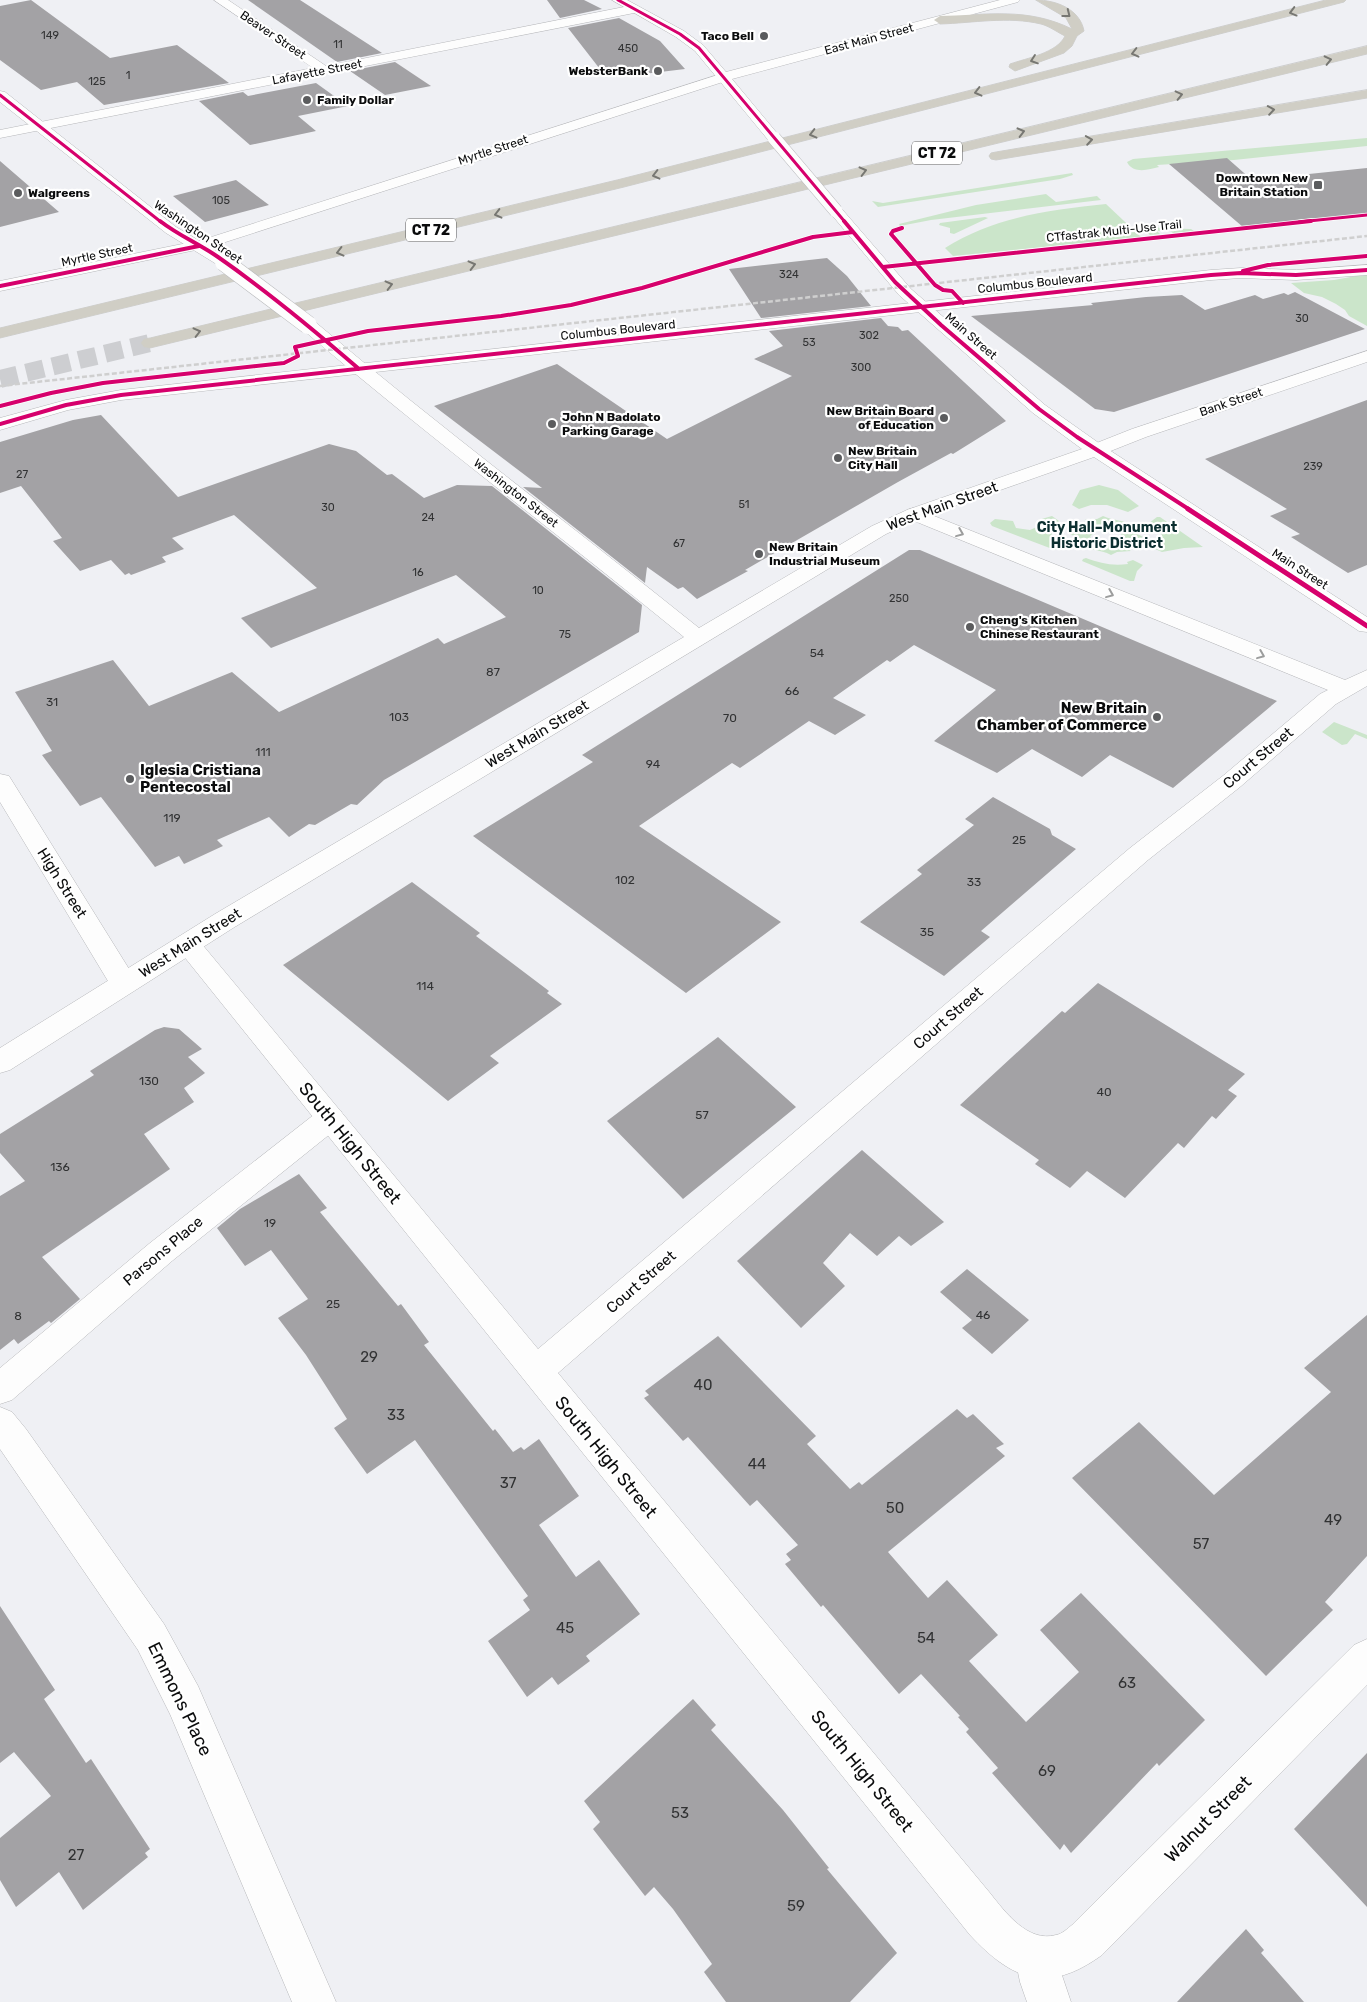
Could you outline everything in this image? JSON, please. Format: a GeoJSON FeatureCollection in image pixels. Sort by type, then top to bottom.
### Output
{"type":"FeatureCollection","features":[{"type":"Feature","properties":{"kind":"highway"},"geometry":{"type":"LineString","coordinates":[[1003,70],[1060,50],[1079,28],[1073,19],[1060,8],[1042,0]]}},
{"type":"Feature","properties":{"kind":"highway","name":"CT 72"},"geometry":{"type":"LineString","coordinates":[[0,333],[463,222],[1340,0]]}},
{"type":"Feature","properties":{"kind":"highway"},"geometry":{"type":"LineString","coordinates":[[940,20],[992,17],[1030,18],[1050,23],[1072,34]]}},
{"type":"Feature","properties":{"kind":"highway","name":"CT 72"},"geometry":{"type":"LineString","coordinates":[[150,343],[1367,51]]}},
{"type":"Feature","properties":{"kind":"highway"},"geometry":{"type":"LineString","coordinates":[[860,122],[893,107],[975,80]]}},
{"type":"Feature","properties":{"kind":"highway"},"geometry":{"type":"LineString","coordinates":[[629,227],[717,216],[878,179],[976,159],[1367,94]]}},
{"type":"Feature","properties":{"kind":"street","name":"Beaver Street"},"geometry":{"type":"LineString","coordinates":[[220,0],[325,71]]}},
{"type":"Feature","properties":{"kind":"street","name":"Main Street"},"geometry":{"type":"LineString","coordinates":[[618,0],[690,41],[703,52],[900,288],[1039,409],[1096,450],[1367,626]]}},
{"type":"Feature","properties":{"kind":"street","name":"East Main Street"},"geometry":{"type":"LineString","coordinates":[[724,77],[1014,0]]}},
{"type":"Feature","properties":{"kind":"street","name":"Lafayette Street"},"geometry":{"type":"LineString","coordinates":[[0,134],[634,9]]}},
{"type":"Feature","properties":{"kind":"street","name":"Myrtle Street"},"geometry":{"type":"LineString","coordinates":[[0,286],[199,246],[724,77]]}},
{"type":"Feature","properties":{"kind":"street","name":"Washington Street"},"geometry":{"type":"LineString","coordinates":[[0,95],[172,230],[224,262],[308,325],[398,402],[586,547],[698,638]]}},
{"type":"Feature","properties":{"kind":"street","name":"Columbus Boulevard"},"geometry":{"type":"LineString","coordinates":[[0,424],[66,405],[105,397],[1241,273],[1268,265],[1367,256]]}},
{"type":"Feature","properties":{"kind":"street","name":"Columbus Boulevard"},"geometry":{"type":"LineString","coordinates":[[1241,273],[1274,276],[1367,270]]}},
{"type":"Feature","properties":{"kind":"street","name":"Bank Street"},"geometry":{"type":"LineString","coordinates":[[1096,450],[1139,433],[1367,356]]}},
{"type":"Feature","properties":{"kind":"street","name":"West Main Street"},"geometry":{"type":"LineString","coordinates":[[0,1062],[187,944],[870,535],[914,514],[1096,450]]}},
{"type":"Feature","properties":{"kind":"street"},"geometry":{"type":"LineString","coordinates":[[914,514],[1355,682]]}},
{"type":"Feature","properties":{"kind":"street","name":"Court Street"},"geometry":{"type":"LineString","coordinates":[[537,1371],[1139,854],[1232,781],[1313,711],[1355,682]]}},
{"type":"Feature","properties":{"kind":"street","name":"High Street"},"geometry":{"type":"LineString","coordinates":[[0,782],[124,984]]}},
{"type":"Feature","properties":{"kind":"street","name":"South High Street"},"geometry":{"type":"LineString","coordinates":[[187,944],[975,1908],[1011,1944],[1036,1958]]}},
{"type":"Feature","properties":{"kind":"street","name":"Parsons Place"},"geometry":{"type":"LineString","coordinates":[[0,1390],[161,1252],[330,1118]]}},
{"type":"Feature","properties":{"kind":"street","name":"Emmons Place"},"geometry":{"type":"LineString","coordinates":[[0,1423],[14,1440],[160,1652],[184,1700],[314,2002]]}},
{"type":"Feature","properties":{"kind":"street","name":"Walnut Street"},"geometry":{"type":"LineString","coordinates":[[1036,1958],[1051,1958],[1064,1955],[1087,1940],[1367,1658]]}},
{"type":"Feature","properties":{"kind":"street"},"geometry":{"type":"LineString","coordinates":[[1036,1958],[1041,1982],[1049,2002]]}},
{"type":"Feature","properties":{"kind":"green space"},"geometry":{"type":"Polygon","coordinates":[[[1367,138],[1367,146],[1234,160],[1157,165],[1159,167],[1146,170],[1137,170],[1127,162],[1133,159],[1367,138]]]}},
{"type":"Feature","properties":{"kind":"green space"},"geometry":{"type":"Polygon","coordinates":[[[1072,173],[1073,175],[1060,179],[878,207],[872,201],[883,203],[1072,173]]]}},
{"type":"Feature","properties":{"kind":"green space"},"geometry":{"type":"Polygon","coordinates":[[[1046,194],[1056,202],[1097,196],[1101,200],[931,220],[900,226],[899,224],[976,205],[1046,194]]]}},
{"type":"Feature","properties":{"kind":"green space"},"geometry":{"type":"Polygon","coordinates":[[[1106,204],[1141,237],[953,256],[945,248],[964,237],[1002,222],[1043,212],[1106,204]]]}},
{"type":"Feature","properties":{"kind":"green space"},"geometry":{"type":"Polygon","coordinates":[[[988,218],[954,234],[950,233],[950,228],[939,225],[940,223],[988,218]]]}},
{"type":"Feature","properties":{"kind":"green space"},"geometry":{"type":"Polygon","coordinates":[[[1135,222],[1160,228],[1191,229],[1194,231],[1173,233],[1169,230],[1157,231],[1160,234],[1150,235],[1135,222]]]}},
{"type":"Feature","properties":{"kind":"green space"},"geometry":{"type":"Polygon","coordinates":[[[1367,274],[1367,326],[1349,316],[1345,310],[1336,304],[1322,297],[1304,293],[1291,283],[1334,280],[1367,274]]]}},
{"type":"Feature","properties":{"kind":"green space"},"geometry":{"type":"Polygon","coordinates":[[[1099,485],[1118,490],[1139,506],[1128,512],[1107,505],[1091,505],[1079,509],[1072,505],[1080,490],[1099,485]]]}},
{"type":"Feature","properties":{"kind":"green space"},"geometry":{"type":"Polygon","coordinates":[[[1052,516],[1059,521],[1053,525],[1052,537],[1064,547],[1055,550],[992,526],[990,523],[995,519],[1013,521],[1016,528],[1030,530],[1039,526],[1038,520],[1052,516]]]}},
{"type":"Feature","properties":{"kind":"green space"},"geometry":{"type":"Polygon","coordinates":[[[1103,516],[1134,527],[1136,533],[1143,537],[1137,540],[1139,541],[1138,547],[1119,537],[1123,532],[1119,527],[1102,528],[1085,519],[1097,519],[1103,516]]]}},
{"type":"Feature","properties":{"kind":"green space"},"geometry":{"type":"Polygon","coordinates":[[[1160,517],[1203,547],[1162,552],[1155,549],[1157,545],[1161,545],[1162,535],[1157,528],[1154,528],[1149,523],[1160,517]]]}},
{"type":"Feature","properties":{"kind":"green space"},"geometry":{"type":"Polygon","coordinates":[[[1077,523],[1095,533],[1090,536],[1094,542],[1112,541],[1131,551],[1117,552],[1111,555],[1082,546],[1078,543],[1078,538],[1070,534],[1076,530],[1074,528],[1077,523]]]}},
{"type":"Feature","properties":{"kind":"green space"},"geometry":{"type":"Polygon","coordinates":[[[1086,558],[1116,565],[1128,564],[1127,562],[1133,560],[1143,565],[1137,571],[1134,581],[1130,581],[1082,561],[1086,558]]]}},
{"type":"Feature","properties":{"kind":"green space"},"geometry":{"type":"Polygon","coordinates":[[[1334,722],[1367,735],[1367,739],[1355,734],[1347,744],[1342,745],[1322,732],[1334,722]]]}},
{"type":"Feature","properties":{"kind":"building"},"geometry":{"type":"Polygon","coordinates":[[[31,0],[110,58],[177,45],[229,83],[104,105],[77,82],[41,90],[0,60],[0,6],[31,0]]]}},
{"type":"Feature","properties":{"kind":"building"},"geometry":{"type":"Polygon","coordinates":[[[248,0],[300,0],[382,53],[337,62],[248,0]]]}},
{"type":"Feature","properties":{"kind":"building"},"geometry":{"type":"Polygon","coordinates":[[[547,0],[584,0],[602,9],[560,18],[547,0]]]}},
{"type":"Feature","properties":{"kind":"building"},"geometry":{"type":"Polygon","coordinates":[[[619,18],[660,41],[685,69],[627,76],[624,71],[603,73],[568,28],[619,18]]]}},
{"type":"Feature","properties":{"kind":"building"},"geometry":{"type":"Polygon","coordinates":[[[395,62],[431,86],[385,95],[350,71],[395,62]]]}},
{"type":"Feature","properties":{"kind":"building"},"geometry":{"type":"Polygon","coordinates":[[[316,83],[348,106],[298,116],[316,131],[250,145],[199,101],[243,92],[248,96],[316,83]]]}},
{"type":"Feature","properties":{"kind":"building"},"geometry":{"type":"Polygon","coordinates":[[[1227,158],[1252,180],[1367,168],[1367,214],[1243,227],[1169,164],[1227,158]]]}},
{"type":"Feature","properties":{"kind":"building","name":"Walgreens"},"geometry":{"type":"Polygon","coordinates":[[[0,161],[59,212],[0,227],[0,161]]]}},
{"type":"Feature","properties":{"kind":"building"},"geometry":{"type":"Polygon","coordinates":[[[236,180],[269,205],[205,222],[173,196],[236,180]]]}},
{"type":"Feature","properties":{"kind":"building"},"geometry":{"type":"Polygon","coordinates":[[[827,258],[847,276],[871,306],[761,318],[729,269],[827,258]]]}},
{"type":"Feature","properties":{"kind":"building"},"geometry":{"type":"Polygon","coordinates":[[[1295,292],[1365,329],[1114,412],[1095,409],[971,316],[1093,305],[1091,303],[1146,297],[1182,295],[1205,310],[1255,295],[1263,299],[1295,292]]]}},
{"type":"Feature","properties":{"kind":"building"},"geometry":{"type":"Polygon","coordinates":[[[881,318],[888,326],[898,327],[902,331],[908,330],[1006,421],[953,454],[951,453],[898,482],[697,599],[683,587],[678,589],[647,567],[645,583],[523,487],[542,488],[434,406],[557,364],[667,439],[792,376],[754,359],[783,346],[769,331],[881,318]]]}},
{"type":"Feature","properties":{"kind":"building"},"geometry":{"type":"Polygon","coordinates":[[[1367,400],[1367,565],[1348,573],[1291,537],[1300,534],[1270,516],[1287,509],[1205,459],[1367,400]]]}},
{"type":"Feature","properties":{"kind":"building"},"geometry":{"type":"Polygon","coordinates":[[[101,415],[178,497],[329,444],[356,451],[387,475],[392,474],[424,498],[457,485],[492,486],[642,605],[639,632],[384,780],[357,805],[351,804],[315,825],[309,824],[289,837],[269,817],[217,840],[223,846],[184,864],[179,856],[155,867],[101,797],[80,806],[42,755],[52,751],[15,692],[113,660],[149,706],[232,672],[279,712],[438,638],[444,644],[506,617],[456,575],[271,648],[241,618],[317,588],[234,515],[172,538],[184,549],[162,557],[166,562],[131,575],[129,573],[125,575],[111,560],[80,571],[53,541],[62,538],[21,486],[0,493],[0,442],[73,420],[101,415]]]}},
{"type":"Feature","properties":{"kind":"building"},"geometry":{"type":"Polygon","coordinates":[[[909,550],[920,550],[1277,701],[1173,788],[1110,755],[1082,777],[1032,749],[997,773],[934,741],[996,690],[914,645],[890,662],[887,660],[833,698],[866,715],[835,735],[809,721],[740,768],[732,763],[639,826],[781,922],[686,993],[473,836],[593,762],[582,755],[909,550]]]}},
{"type":"Feature","properties":{"kind":"building"},"geometry":{"type":"Polygon","coordinates":[[[993,797],[1050,829],[1052,835],[1076,849],[981,931],[990,937],[944,976],[860,922],[922,874],[917,870],[974,825],[965,819],[993,797]]]}},
{"type":"Feature","properties":{"kind":"building"},"geometry":{"type":"Polygon","coordinates":[[[412,882],[480,933],[476,936],[549,991],[547,993],[562,1004],[490,1056],[499,1063],[448,1101],[283,965],[412,882]]]}},
{"type":"Feature","properties":{"kind":"building"},"geometry":{"type":"Polygon","coordinates":[[[1098,983],[1245,1074],[1228,1090],[1237,1096],[1216,1119],[1212,1116],[1184,1148],[1178,1143],[1125,1198],[1087,1171],[1070,1188],[1035,1164],[1039,1160],[960,1105],[1062,1011],[1065,1013],[1098,983]]]}},
{"type":"Feature","properties":{"kind":"building"},"geometry":{"type":"Polygon","coordinates":[[[164,1027],[179,1029],[202,1049],[188,1057],[205,1073],[184,1088],[194,1102],[144,1134],[170,1169],[42,1257],[80,1299],[51,1323],[49,1321],[18,1344],[14,1339],[0,1350],[0,1196],[25,1181],[0,1153],[0,1134],[94,1075],[90,1071],[155,1030],[164,1027]]]}},
{"type":"Feature","properties":{"kind":"building"},"geometry":{"type":"Polygon","coordinates":[[[718,1037],[796,1107],[683,1199],[607,1121],[718,1037]]]}},
{"type":"Feature","properties":{"kind":"building"},"geometry":{"type":"Polygon","coordinates":[[[862,1150],[944,1222],[911,1246],[899,1236],[877,1256],[850,1233],[823,1263],[845,1286],[801,1328],[737,1261],[862,1150]]]}},
{"type":"Feature","properties":{"kind":"building"},"geometry":{"type":"Polygon","coordinates":[[[299,1174],[327,1208],[320,1212],[398,1306],[401,1304],[429,1342],[424,1345],[493,1431],[495,1429],[513,1452],[521,1447],[524,1450],[539,1439],[579,1496],[539,1525],[576,1577],[599,1560],[640,1614],[586,1656],[590,1661],[558,1685],[552,1677],[527,1697],[488,1641],[530,1610],[523,1600],[528,1596],[415,1440],[367,1474],[334,1428],[347,1419],[306,1355],[278,1318],[308,1299],[271,1250],[245,1266],[217,1228],[240,1209],[299,1174]]]}},
{"type":"Feature","properties":{"kind":"building"},"geometry":{"type":"Polygon","coordinates":[[[967,1269],[1029,1320],[992,1354],[962,1328],[972,1320],[940,1292],[967,1269]]]}},
{"type":"Feature","properties":{"kind":"building"},"geometry":{"type":"Polygon","coordinates":[[[1367,1315],[1367,1556],[1325,1602],[1333,1610],[1266,1676],[1072,1478],[1139,1422],[1214,1495],[1331,1392],[1304,1368],[1367,1315]]]}},
{"type":"Feature","properties":{"kind":"building"},"geometry":{"type":"Polygon","coordinates":[[[718,1336],[816,1436],[807,1444],[850,1489],[859,1482],[862,1485],[957,1409],[967,1418],[973,1414],[1004,1444],[996,1448],[1005,1456],[888,1552],[928,1598],[947,1580],[998,1635],[969,1661],[1026,1722],[1079,1672],[1040,1630],[1081,1593],[1205,1720],[1159,1766],[1157,1763],[1071,1853],[1064,1844],[1060,1850],[992,1773],[998,1768],[966,1732],[969,1729],[958,1717],[960,1716],[921,1674],[899,1694],[823,1605],[821,1607],[785,1564],[791,1560],[786,1554],[798,1545],[757,1500],[750,1506],[688,1437],[683,1441],[644,1398],[649,1395],[645,1391],[718,1336]]]}},
{"type":"Feature","properties":{"kind":"building"},"geometry":{"type":"Polygon","coordinates":[[[0,1606],[55,1690],[44,1699],[86,1763],[91,1759],[150,1849],[145,1853],[148,1857],[83,1910],[59,1872],[16,1907],[0,1880],[0,1838],[51,1796],[14,1752],[0,1763],[0,1606]]]}},
{"type":"Feature","properties":{"kind":"building"},"geometry":{"type":"Polygon","coordinates":[[[693,1699],[716,1725],[711,1730],[783,1810],[829,1868],[827,1869],[897,1953],[850,2002],[726,2002],[704,1972],[712,1964],[673,1909],[654,1887],[645,1896],[593,1829],[600,1822],[584,1801],[693,1699]]]}},
{"type":"Feature","properties":{"kind":"building"},"geometry":{"type":"Polygon","coordinates":[[[1367,1753],[1367,1907],[1294,1829],[1367,1753]]]}},
{"type":"Feature","properties":{"kind":"building"},"geometry":{"type":"Polygon","coordinates":[[[1246,1929],[1264,1950],[1261,1953],[1304,2002],[1177,2002],[1246,1929]]]}},
{"type":"Feature","properties":{"kind":"tunnel"},"geometry":{"type":"LineString","coordinates":[[0,379],[150,343]]}},
{"type":"Feature","properties":{"kind":"railway"},"geometry":{"type":"LineString","coordinates":[[0,386],[1367,236]]}},
{"type":"Feature","properties":{"kind":"cycle path"},"geometry":{"type":"LineString","coordinates":[[618,0],[680,34],[699,48],[895,282],[941,325],[1039,409],[1077,437],[1367,626]]}},
{"type":"Feature","properties":{"kind":"cycle path"},"geometry":{"type":"LineString","coordinates":[[0,95],[171,230],[217,256],[308,325],[359,369]]}},
{"type":"Feature","properties":{"kind":"cycle path","name":"CTfastrak Multi-Use Trail"},"geometry":{"type":"LineString","coordinates":[[883,267],[1367,215]]}},
{"type":"Feature","properties":{"kind":"cycle path"},"geometry":{"type":"LineString","coordinates":[[902,228],[893,231],[891,234],[935,285],[943,290],[952,291],[963,303]]}},
{"type":"Feature","properties":{"kind":"cycle path"},"geometry":{"type":"LineString","coordinates":[[0,406],[51,393],[103,383],[284,363],[298,356],[295,347],[368,331],[501,316],[571,305],[642,288],[813,237],[853,232]]}},
{"type":"Feature","properties":{"kind":"cycle path"},"geometry":{"type":"LineString","coordinates":[[0,286],[199,246]]}},
{"type":"Feature","properties":{"kind":"cycle path"},"geometry":{"type":"LineString","coordinates":[[1243,271],[1268,265],[1367,256]]}},
{"type":"Feature","properties":{"kind":"cycle path"},"geometry":{"type":"LineString","coordinates":[[0,424],[66,405],[121,395],[1211,275],[1241,273],[1296,275],[1367,270]]}},
{"type":"Feature","properties":{"kind":"place","name":"Taco Bell"},"geometry":{"type":"Point","coordinates":[764,36]}},
{"type":"Feature","properties":{"kind":"place","name":"WebsterBank"},"geometry":{"type":"Point","coordinates":[658,71]}},
{"type":"Feature","properties":{"kind":"place","name":"Family Dollar"},"geometry":{"type":"Point","coordinates":[307,100]}},
{"type":"Feature","properties":{"kind":"place","name":"Downtown New Britain Station"},"geometry":{"type":"Point","coordinates":[1318,185]}},
{"type":"Feature","properties":{"kind":"place","name":"Walgreens"},"geometry":{"type":"Point","coordinates":[18,193]}},
{"type":"Feature","properties":{"kind":"place","name":"New Britain Board of Education"},"geometry":{"type":"Point","coordinates":[944,418]}},
{"type":"Feature","properties":{"kind":"place","name":"John N Badolato Parking Garage"},"geometry":{"type":"Point","coordinates":[552,424]}},
{"type":"Feature","properties":{"kind":"place","name":"New Britain City Hall"},"geometry":{"type":"Point","coordinates":[838,458]}},
{"type":"Feature","properties":{"kind":"place","name":"New Britain Industrial Museum"},"geometry":{"type":"Point","coordinates":[759,554]}},
{"type":"Feature","properties":{"kind":"place","name":"Cheng's Kitchen Chinese Restaurant"},"geometry":{"type":"Point","coordinates":[970,627]}},
{"type":"Feature","properties":{"kind":"place","name":"New Britain Chamber of Commerce"},"geometry":{"type":"Point","coordinates":[1157,717]}},
{"type":"Feature","properties":{"kind":"place","name":"Iglesia Cristiana Pentecostal"},"geometry":{"type":"Point","coordinates":[130,779]}},
{"type":"Feature","properties":{"kind":"district","name":"City Hall–Monument Historic District"},"geometry":{"type":"Point","coordinates":[1107,536]}}]}
